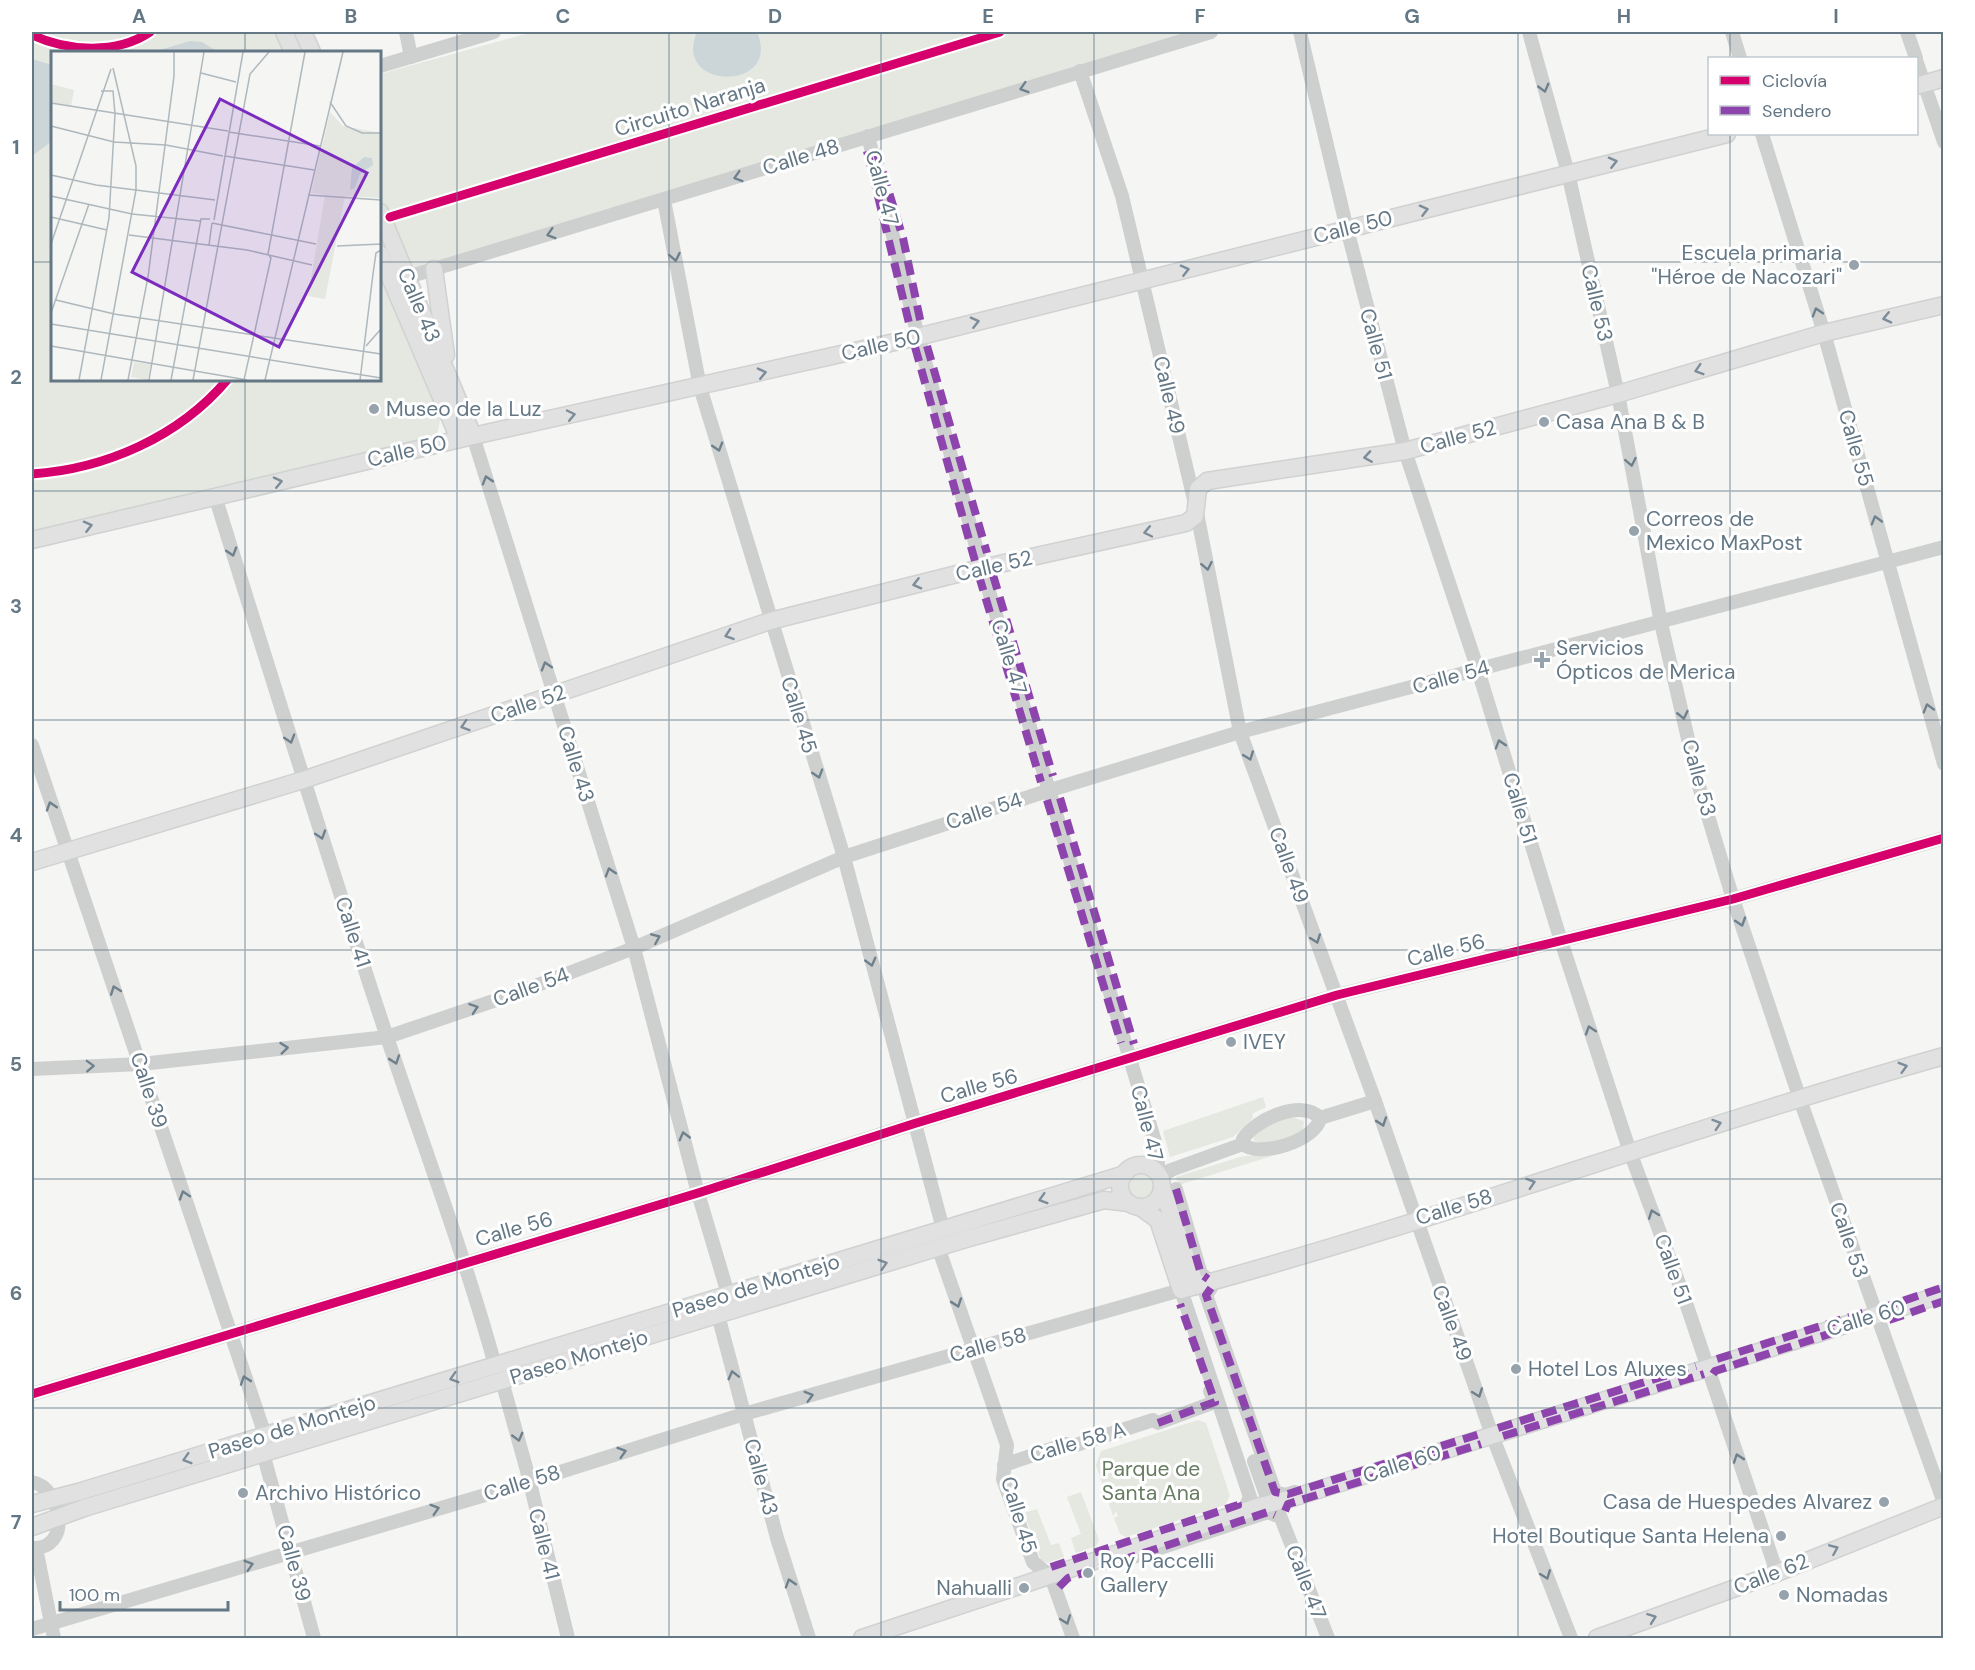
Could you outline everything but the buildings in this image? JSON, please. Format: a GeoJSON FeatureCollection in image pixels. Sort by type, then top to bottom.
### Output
{"type":"FeatureCollection","features":[{"type":"Feature","properties":{"kind":"main road"},"geometry":{"type":"LineString","coordinates":[[284,32],[293,51]]}},
{"type":"Feature","properties":{"kind":"main road"},"geometry":{"type":"LineString","coordinates":[[303,32],[312,51]]}},
{"type":"Feature","properties":{"kind":"main road"},"geometry":{"type":"LineString","coordinates":[[1920,85],[1944,78]]}},
{"type":"Feature","properties":{"kind":"main road","name":"Calle 50"},"geometry":{"type":"LineString","coordinates":[[32,540],[466,437],[700,387],[918,335],[1723,135]]}},
{"type":"Feature","properties":{"kind":"main road","name":"Calle 43"},"geometry":{"type":"LineString","coordinates":[[381,216],[399,280],[466,437]]}},
{"type":"Feature","properties":{"kind":"main road","name":"Calle 43"},"geometry":{"type":"LineString","coordinates":[[381,255],[399,280],[448,377],[466,437]]}},
{"type":"Feature","properties":{"kind":"main road"},"geometry":{"type":"LineString","coordinates":[[434,270],[448,377]]}},
{"type":"Feature","properties":{"kind":"main road","name":"Calle 52"},"geometry":{"type":"LineString","coordinates":[[32,862],[303,780],[770,621],[983,567],[1182,524],[1194,518],[1198,489],[1208,481],[1405,451],[1618,394],[1824,333],[1944,305]]}},
{"type":"Feature","properties":{"kind":"main road","name":"Calle 58"},"geometry":{"type":"LineString","coordinates":[[1195,1290],[1799,1096],[1944,1056]]}},
{"type":"Feature","properties":{"kind":"main road"},"geometry":{"type":"LineString","coordinates":[[1139,1166],[1150,1168],[1164,1182],[1155,1202],[1134,1205],[1121,1192],[1125,1174],[1139,1166]]}},
{"type":"Feature","properties":{"kind":"main road","name":"Paseo de Montejo"},"geometry":{"type":"LineString","coordinates":[[52,1499],[265,1435],[498,1373],[728,1294],[1125,1174]]}},
{"type":"Feature","properties":{"kind":"main road","name":"Calle 47"},"geometry":{"type":"LineString","coordinates":[[1164,1182],[1195,1290]]}},
{"type":"Feature","properties":{"kind":"main road","name":"Paseo Montejo"},"geometry":{"type":"LineString","coordinates":[[32,1527],[263,1453],[498,1373],[718,1315],[938,1247],[1104,1200],[1134,1205]]}},
{"type":"Feature","properties":{"kind":"main road","name":"Calle 47"},"geometry":{"type":"LineString","coordinates":[[1134,1205],[1158,1220],[1195,1290]]}},
{"type":"Feature","properties":{"kind":"main road","name":"Calle 60"},"geometry":{"type":"LineString","coordinates":[[862,1638],[1054,1577],[1239,1505],[1278,1510],[1491,1435],[1944,1294]]}},
{"type":"Feature","properties":{"kind":"main road"},"geometry":{"type":"LineString","coordinates":[[32,1504],[52,1499]]}},
{"type":"Feature","properties":{"kind":"main road","name":"Calle 62"},"geometry":{"type":"LineString","coordinates":[[1598,1638],[1777,1573],[1944,1504]]}},
{"type":"Feature","properties":{"kind":"street"},"geometry":{"type":"LineString","coordinates":[[406,32],[411,57]]}},
{"type":"Feature","properties":{"kind":"street"},"geometry":{"type":"LineString","coordinates":[[381,66],[490,32]]}},
{"type":"Feature","properties":{"kind":"street","name":"Calle 48"},"geometry":{"type":"LineString","coordinates":[[399,280],[1211,32]]}},
{"type":"Feature","properties":{"kind":"street","name":"Calle 51"},"geometry":{"type":"LineString","coordinates":[[1300,32],[1347,229],[1405,451],[1478,670],[1561,940],[1630,1152],[1777,1573]]}},
{"type":"Feature","properties":{"kind":"street","name":"Calle 53"},"geometry":{"type":"LineString","coordinates":[[1529,32],[1568,173],[1618,394],[1661,623],[1700,786],[1733,898],[1799,1096],[1875,1316],[1944,1504]]}},
{"type":"Feature","properties":{"kind":"street"},"geometry":{"type":"LineString","coordinates":[[1732,32],[1740,57]]}},
{"type":"Feature","properties":{"kind":"street"},"geometry":{"type":"LineString","coordinates":[[1907,32],[1915,57]]}},
{"type":"Feature","properties":{"kind":"street","name":"Calle 49"},"geometry":{"type":"LineString","coordinates":[[1080,71],[1122,196],[1196,508],[1240,732],[1375,1101],[1491,1435],[1571,1638]]}},
{"type":"Feature","properties":{"kind":"street"},"geometry":{"type":"LineString","coordinates":[[1920,85],[1944,142]]}},
{"type":"Feature","properties":{"kind":"street","name":"Calle 55"},"geometry":{"type":"LineString","coordinates":[[1761,135],[1824,333],[1944,764]]}},
{"type":"Feature","properties":{"kind":"street","name":"Calle 47"},"geometry":{"type":"LineString","coordinates":[[868,136],[918,335],[983,567],[1131,1060],[1156,1145],[1164,1182]]}},
{"type":"Feature","properties":{"kind":"street"},"geometry":{"type":"LineString","coordinates":[[872,151],[903,238],[918,335]]}},
{"type":"Feature","properties":{"kind":"street","name":"Calle 45"},"geometry":{"type":"LineString","coordinates":[[664,200],[700,387],[844,857],[913,1124],[943,1229]]}},
{"type":"Feature","properties":{"kind":"street","name":"Calle 43"},"geometry":{"type":"LineString","coordinates":[[466,437],[555,696],[634,948],[698,1193],[728,1294]]}},
{"type":"Feature","properties":{"kind":"street","name":"Calle 41"},"geometry":{"type":"LineString","coordinates":[[215,496],[303,780],[387,1037],[465,1262],[529,1481],[568,1638]]}},
{"type":"Feature","properties":{"kind":"street","name":"Calle 54"},"geometry":{"type":"LineString","coordinates":[[32,1069],[141,1064],[387,1037],[517,993],[634,948],[844,857],[1050,789],[1240,732],[1944,547]]}},
{"type":"Feature","properties":{"kind":"street","name":"Calle 39"},"geometry":{"type":"LineString","coordinates":[[32,745],[66,853],[141,1064],[265,1435]]}},
{"type":"Feature","properties":{"kind":"street"},"geometry":{"type":"LineString","coordinates":[[1050,789],[1127,1044]]}},
{"type":"Feature","properties":{"kind":"street","name":"Calle 56"},"geometry":{"type":"LineString","coordinates":[[32,1394],[229,1332],[698,1193],[913,1124],[1337,996],[1733,898],[1944,838]]}},
{"type":"Feature","properties":{"kind":"street"},"geometry":{"type":"LineString","coordinates":[[1243,1144],[1251,1150],[1258,1150],[1292,1143],[1313,1131],[1320,1118],[1375,1101]]}},
{"type":"Feature","properties":{"kind":"street"},"geometry":{"type":"LineString","coordinates":[[1243,1144],[1245,1135],[1253,1127],[1278,1114],[1309,1111],[1320,1118]]}},
{"type":"Feature","properties":{"kind":"street"},"geometry":{"type":"LineString","coordinates":[[1164,1182],[1171,1170],[1243,1144]]}},
{"type":"Feature","properties":{"kind":"street","name":"Calle 45"},"geometry":{"type":"LineString","coordinates":[[938,1247],[1007,1445],[1003,1479],[1033,1562],[1054,1577],[1073,1638]]}},
{"type":"Feature","properties":{"kind":"street"},"geometry":{"type":"LineString","coordinates":[[1875,1316],[1944,1287]]}},
{"type":"Feature","properties":{"kind":"street"},"geometry":{"type":"LineString","coordinates":[[1195,1290],[1206,1295],[1275,1492],[1285,1495],[1491,1435]]}},
{"type":"Feature","properties":{"kind":"street","name":"Calle 47"},"geometry":{"type":"LineString","coordinates":[[1195,1290],[1264,1492],[1278,1510],[1328,1638]]}},
{"type":"Feature","properties":{"kind":"street","name":"Calle 47"},"geometry":{"type":"LineString","coordinates":[[1195,1290],[1194,1328],[1250,1497],[1239,1505]]}},
{"type":"Feature","properties":{"kind":"street","name":"Calle 58"},"geometry":{"type":"LineString","coordinates":[[32,1629],[529,1481],[744,1414],[1195,1290]]}},
{"type":"Feature","properties":{"kind":"street","name":"Calle 58 A"},"geometry":{"type":"LineString","coordinates":[[1004,1465],[1066,1444],[1076,1445],[1215,1402],[1195,1290]]}},
{"type":"Feature","properties":{"kind":"street"},"geometry":{"type":"LineString","coordinates":[[1875,1316],[1944,1301]]}},
{"type":"Feature","properties":{"kind":"street","name":"Calle 43"},"geometry":{"type":"LineString","coordinates":[[718,1315],[777,1538],[809,1638]]}},
{"type":"Feature","properties":{"kind":"street"},"geometry":{"type":"LineString","coordinates":[[1194,1328],[1208,1323]]}},
{"type":"Feature","properties":{"kind":"street","name":"Calle 39"},"geometry":{"type":"LineString","coordinates":[[263,1453],[314,1638]]}},
{"type":"Feature","properties":{"kind":"street"},"geometry":{"type":"LineString","coordinates":[[32,1482],[43,1486],[52,1499],[59,1517],[58,1530],[53,1539],[34,1548],[54,1638]]}},
{"type":"Feature","properties":{"kind":"street"},"geometry":{"type":"LineString","coordinates":[[1054,1577],[1063,1580],[1278,1510]]}},
{"type":"Feature","properties":{"kind":"green space"},"geometry":{"type":"Polygon","coordinates":[[[32,32],[278,32],[287,51],[51,51],[51,381],[381,381],[381,74],[533,32],[1189,32],[384,280],[441,416],[437,435],[32,533],[32,32]]]}},
{"type":"Feature","properties":{"kind":"green space"},"geometry":{"type":"Polygon","coordinates":[[[1263,1097],[1266,1107],[1252,1114],[1253,1118],[1233,1137],[1170,1157],[1163,1131],[1263,1097]]]}},
{"type":"Feature","properties":{"kind":"green space"},"geometry":{"type":"Polygon","coordinates":[[[1291,1117],[1304,1121],[1303,1131],[1271,1145],[1254,1141],[1254,1135],[1262,1126],[1291,1117]]]}},
{"type":"Feature","properties":{"kind":"green space"},"geometry":{"type":"Polygon","coordinates":[[[1288,1151],[1179,1185],[1176,1177],[1240,1157],[1288,1151]]]}},
{"type":"Feature","properties":{"kind":"green space"},"geometry":{"type":"Polygon","coordinates":[[[1141,1173],[1151,1177],[1155,1187],[1151,1197],[1141,1201],[1131,1197],[1127,1187],[1131,1177],[1141,1173]]]}},
{"type":"Feature","properties":{"kind":"green space","name":"Parque de Santa Ana"},"geometry":{"type":"Polygon","coordinates":[[[1198,1420],[1206,1423],[1230,1496],[1225,1505],[1126,1537],[1120,1534],[1114,1518],[1118,1516],[1116,1511],[1113,1516],[1096,1465],[1101,1451],[1198,1420]]]}},
{"type":"Feature","properties":{"kind":"green space"},"geometry":{"type":"Polygon","coordinates":[[[1081,1492],[1099,1540],[1096,1546],[1076,1553],[1071,1538],[1081,1534],[1067,1497],[1081,1492]]]}},
{"type":"Feature","properties":{"kind":"green space"},"geometry":{"type":"Polygon","coordinates":[[[1037,1509],[1051,1545],[1059,1543],[1064,1557],[1047,1563],[1041,1560],[1024,1513],[1037,1509]]]}},
{"type":"Feature","properties":{"kind":"shaded area"},"geometry":{"type":"Polygon","coordinates":[[[697,32],[757,32],[761,52],[755,66],[743,74],[727,77],[711,74],[699,65],[693,51],[697,32]]]}},
{"type":"Feature","properties":{"kind":"shaded area"},"geometry":{"type":"Polygon","coordinates":[[[190,41],[202,42],[216,51],[156,51],[190,41]]]}},
{"type":"Feature","properties":{"kind":"shaded area"},"geometry":{"type":"Polygon","coordinates":[[[32,59],[51,65],[51,142],[32,156],[32,59]]]}},
{"type":"Feature","properties":{"kind":"marked path"},"geometry":{"type":"LineString","coordinates":[[876,150],[903,238],[921,324]]}},
{"type":"Feature","properties":{"kind":"marked path"},"geometry":{"type":"LineString","coordinates":[[867,151],[909,323]]}},
{"type":"Feature","properties":{"kind":"marked path"},"geometry":{"type":"LineString","coordinates":[[927,346],[987,553]]}},
{"type":"Feature","properties":{"kind":"marked path"},"geometry":{"type":"LineString","coordinates":[[915,347],[975,561]]}},
{"type":"Feature","properties":{"kind":"marked path"},"geometry":{"type":"LineString","coordinates":[[993,575],[1053,776]]}},
{"type":"Feature","properties":{"kind":"marked path"},"geometry":{"type":"LineString","coordinates":[[979,576],[1041,782]]}},
{"type":"Feature","properties":{"kind":"marked path"},"geometry":{"type":"LineString","coordinates":[[1060,798],[1134,1044]]}},
{"type":"Feature","properties":{"kind":"marked path"},"geometry":{"type":"LineString","coordinates":[[1047,800],[1121,1043]]}},
{"type":"Feature","properties":{"kind":"marked path"},"geometry":{"type":"LineString","coordinates":[[1176,1189],[1201,1274],[1208,1279]]}},
{"type":"Feature","properties":{"kind":"marked path"},"geometry":{"type":"LineString","coordinates":[[1882,1308],[1944,1287]]}},
{"type":"Feature","properties":{"kind":"marked path"},"geometry":{"type":"LineString","coordinates":[[1211,1288],[1206,1295],[1275,1492],[1288,1494],[1480,1434]]}},
{"type":"Feature","properties":{"kind":"marked path"},"geometry":{"type":"LineString","coordinates":[[1889,1320],[1944,1301]]}},
{"type":"Feature","properties":{"kind":"marked path"},"geometry":{"type":"LineString","coordinates":[[1158,1423],[1215,1402],[1180,1304]]}},
{"type":"Feature","properties":{"kind":"marked path"},"geometry":{"type":"LineString","coordinates":[[1717,1359],[1865,1312]]}},
{"type":"Feature","properties":{"kind":"marked path"},"geometry":{"type":"LineString","coordinates":[[1713,1374],[1715,1371],[1866,1322]]}},
{"type":"Feature","properties":{"kind":"marked path"},"geometry":{"type":"LineString","coordinates":[[1498,1428],[1696,1366]]}},
{"type":"Feature","properties":{"kind":"marked path"},"geometry":{"type":"LineString","coordinates":[[1503,1436],[1704,1374]]}},
{"type":"Feature","properties":{"kind":"marked path"},"geometry":{"type":"LineString","coordinates":[[1285,1511],[1288,1504],[1481,1444]]}},
{"type":"Feature","properties":{"kind":"marked path"},"geometry":{"type":"LineString","coordinates":[[1051,1567],[1238,1505],[1236,1499]]}},
{"type":"Feature","properties":{"kind":"marked path"},"geometry":{"type":"LineString","coordinates":[[1059,1587],[1068,1578],[1268,1512],[1275,1515]]}},
{"type":"Feature","properties":{"kind":"cycle path"},"geometry":{"type":"LineString","coordinates":[[32,35],[60,45],[91,48],[122,44],[150,32]]}},
{"type":"Feature","properties":{"kind":"cycle path","name":"Circuito Naranja"},"geometry":{"type":"LineString","coordinates":[[390,217],[1000,32]]}},
{"type":"Feature","properties":{"kind":"cycle path"},"geometry":{"type":"LineString","coordinates":[[32,474],[87,465],[139,446],[187,418],[226,381]]}},
{"type":"Feature","properties":{"kind":"cycle path"},"geometry":{"type":"LineString","coordinates":[[32,1394],[698,1193],[913,1124],[1337,995],[1733,899],[1944,838]]}},
{"type":"Feature","properties":{"kind":"place","name":"Escuela primaria \"Héroe de Nacozari\""},"geometry":{"type":"Point","coordinates":[1854,265]}},
{"type":"Feature","properties":{"kind":"place","name":"Museo de la Luz"},"geometry":{"type":"Point","coordinates":[374,409]}},
{"type":"Feature","properties":{"kind":"place","name":"Casa Ana B & B"},"geometry":{"type":"Point","coordinates":[1544,422]}},
{"type":"Feature","properties":{"kind":"place","name":"Correos de Mexico MaxPost"},"geometry":{"type":"Point","coordinates":[1634,531]}},
{"type":"Feature","properties":{"kind":"place","name":"Servicios Ópticos de Merica"},"geometry":{"type":"Point","coordinates":[1542,660]}},
{"type":"Feature","properties":{"kind":"place","name":"IVEY"},"geometry":{"type":"Point","coordinates":[1231,1042]}},
{"type":"Feature","properties":{"kind":"place","name":"Hotel Los Aluxes"},"geometry":{"type":"Point","coordinates":[1516,1369]}},
{"type":"Feature","properties":{"kind":"place","name":"Archivo Histórico"},"geometry":{"type":"Point","coordinates":[243,1493]}},
{"type":"Feature","properties":{"kind":"place","name":"Casa de Huespedes Alvarez"},"geometry":{"type":"Point","coordinates":[1884,1502]}},
{"type":"Feature","properties":{"kind":"place","name":"Hotel Boutique Santa Helena"},"geometry":{"type":"Point","coordinates":[1781,1536]}},
{"type":"Feature","properties":{"kind":"place","name":"Roy Paccelli Gallery"},"geometry":{"type":"Point","coordinates":[1088,1573]}},
{"type":"Feature","properties":{"kind":"place","name":"Nahualli"},"geometry":{"type":"Point","coordinates":[1024,1588]}},
{"type":"Feature","properties":{"kind":"place","name":"Nomadas"},"geometry":{"type":"Point","coordinates":[1784,1595]}}]}
